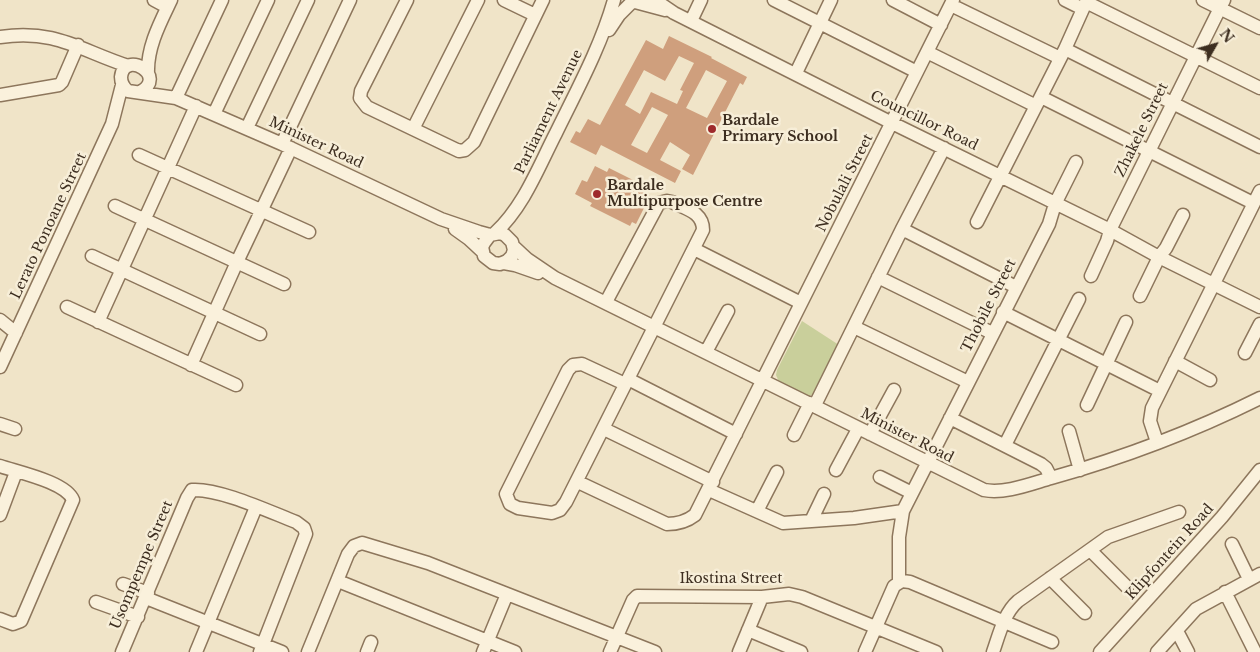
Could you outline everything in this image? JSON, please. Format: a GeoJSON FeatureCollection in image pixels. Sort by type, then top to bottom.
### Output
{"type":"FeatureCollection","features":[{"type":"Feature","properties":{"kind":"street"},"geometry":{"type":"LineString","coordinates":[[122,82],[123,71],[130,66],[154,35],[169,4],[154,0]]}},
{"type":"Feature","properties":{"kind":"street"},"geometry":{"type":"LineString","coordinates":[[176,98],[222,0]]}},
{"type":"Feature","properties":{"kind":"street"},"geometry":{"type":"LineString","coordinates":[[214,114],[268,0]]}},
{"type":"Feature","properties":{"kind":"street"},"geometry":{"type":"LineString","coordinates":[[247,128],[308,0]]}},
{"type":"Feature","properties":{"kind":"street"},"geometry":{"type":"LineString","coordinates":[[191,365],[261,210],[350,0]]}},
{"type":"Feature","properties":{"kind":"street"},"geometry":{"type":"LineString","coordinates":[[407,0],[361,91],[360,98],[367,107],[458,151],[465,150],[474,142],[543,0]]}},
{"type":"Feature","properties":{"kind":"street"},"geometry":{"type":"LineString","coordinates":[[413,129],[478,0]]}},
{"type":"Feature","properties":{"kind":"street"},"geometry":{"type":"LineString","coordinates":[[504,0],[535,15]]}},
{"type":"Feature","properties":{"kind":"street","name":"Councillor Road"},"geometry":{"type":"LineString","coordinates":[[616,0],[621,3],[635,2],[674,13]]}},
{"type":"Feature","properties":{"kind":"street","name":"Parliament Avenue"},"geometry":{"type":"LineString","coordinates":[[513,244],[514,227],[526,194],[599,44],[616,0]]}},
{"type":"Feature","properties":{"kind":"street","name":"Councillor Road"},"geometry":{"type":"LineString","coordinates":[[655,0],[674,13],[892,123],[1001,175],[1260,307]]}},
{"type":"Feature","properties":{"kind":"street"},"geometry":{"type":"LineString","coordinates":[[691,21],[701,0]]}},
{"type":"Feature","properties":{"kind":"street"},"geometry":{"type":"LineString","coordinates":[[774,0],[917,72]]}},
{"type":"Feature","properties":{"kind":"street"},"geometry":{"type":"LineString","coordinates":[[796,73],[831,0]]}},
{"type":"Feature","properties":{"kind":"street"},"geometry":{"type":"LineString","coordinates":[[893,0],[941,25]]}},
{"type":"Feature","properties":{"kind":"street"},"geometry":{"type":"LineString","coordinates":[[1064,0],[1085,4],[1260,88]]}},
{"type":"Feature","properties":{"kind":"street"},"geometry":{"type":"LineString","coordinates":[[1203,0],[1222,4],[1260,28]]}},
{"type":"Feature","properties":{"kind":"street","name":"Parliament Avenue"},"geometry":{"type":"LineString","coordinates":[[599,44],[619,15],[635,2]]}},
{"type":"Feature","properties":{"kind":"street"},"geometry":{"type":"LineString","coordinates":[[952,2],[1172,103],[1260,147]]}},
{"type":"Feature","properties":{"kind":"street","name":"Nobulali Street"},"geometry":{"type":"LineString","coordinates":[[578,482],[667,524],[678,524],[695,515],[952,2]]}},
{"type":"Feature","properties":{"kind":"street"},"geometry":{"type":"LineString","coordinates":[[977,222],[1062,54],[1085,4]]}},
{"type":"Feature","properties":{"kind":"street","name":"Zhakele Street"},"geometry":{"type":"LineString","coordinates":[[1091,276],[1110,230],[1222,4]]}},
{"type":"Feature","properties":{"kind":"street"},"geometry":{"type":"LineString","coordinates":[[0,37],[36,35],[59,39],[78,45],[96,55],[130,66],[143,67],[149,74]]}},
{"type":"Feature","properties":{"kind":"street"},"geometry":{"type":"LineString","coordinates":[[96,55],[128,91],[138,92],[147,86],[149,57],[154,35]]}},
{"type":"Feature","properties":{"kind":"street"},"geometry":{"type":"LineString","coordinates":[[0,95],[59,85],[78,45]]}},
{"type":"Feature","properties":{"kind":"street"},"geometry":{"type":"LineString","coordinates":[[927,52],[1149,151],[1254,203]]}},
{"type":"Feature","properties":{"kind":"street","name":"Minister Road"},"geometry":{"type":"LineString","coordinates":[[149,74],[176,98]]}},
{"type":"Feature","properties":{"kind":"street","name":"Lerato Ponoane Street"},"geometry":{"type":"LineString","coordinates":[[0,367],[112,124],[122,82]]}},
{"type":"Feature","properties":{"kind":"street","name":"Minister Road"},"geometry":{"type":"LineString","coordinates":[[138,92],[176,98],[287,146],[441,219],[493,234]]}},
{"type":"Feature","properties":{"kind":"street","name":"Lerato Ponoane Street"},"geometry":{"type":"LineString","coordinates":[[112,124],[138,92]]}},
{"type":"Feature","properties":{"kind":"street"},"geometry":{"type":"LineString","coordinates":[[98,322],[196,106]]}},
{"type":"Feature","properties":{"kind":"street"},"geometry":{"type":"LineString","coordinates":[[794,435],[854,327],[944,148]]}},
{"type":"Feature","properties":{"kind":"street"},"geometry":{"type":"LineString","coordinates":[[139,155],[309,232]]}},
{"type":"Feature","properties":{"kind":"street","name":"Thobile Street"},"geometry":{"type":"LineString","coordinates":[[899,582],[899,537],[904,511],[992,333],[1049,224],[1055,204],[1076,162]]}},
{"type":"Feature","properties":{"kind":"street"},"geometry":{"type":"LineString","coordinates":[[1157,442],[1150,417],[1160,391],[1215,285],[1260,191]]}},
{"type":"Feature","properties":{"kind":"street","name":"Parliament Avenue"},"geometry":{"type":"LineString","coordinates":[[493,234],[509,219],[526,194]]}},
{"type":"Feature","properties":{"kind":"street"},"geometry":{"type":"LineString","coordinates":[[606,302],[659,203],[672,202],[701,218],[704,230],[654,327],[627,381],[578,482],[563,506],[552,513],[514,507],[508,501],[506,494],[568,370],[573,365],[582,364],[627,381],[736,434]]}},
{"type":"Feature","properties":{"kind":"street"},"geometry":{"type":"LineString","coordinates":[[115,206],[284,284]]}},
{"type":"Feature","properties":{"kind":"street"},"geometry":{"type":"LineString","coordinates":[[1140,296],[1159,256],[1166,248],[1183,215]]}},
{"type":"Feature","properties":{"kind":"street","name":"Minister Road"},"geometry":{"type":"LineString","coordinates":[[441,219],[469,239],[483,252]]}},
{"type":"Feature","properties":{"kind":"street"},"geometry":{"type":"LineString","coordinates":[[902,229],[1016,287]]}},
{"type":"Feature","properties":{"kind":"street"},"geometry":{"type":"LineString","coordinates":[[493,234],[505,235],[513,244],[512,256],[504,263],[493,263],[486,259],[483,252],[484,242],[493,234]]}},
{"type":"Feature","properties":{"kind":"street","name":"Minister Road"},"geometry":{"type":"LineString","coordinates":[[513,244],[527,259],[555,278]]}},
{"type":"Feature","properties":{"kind":"street"},"geometry":{"type":"LineString","coordinates":[[694,249],[800,303]]}},
{"type":"Feature","properties":{"kind":"street"},"geometry":{"type":"LineString","coordinates":[[92,256],[260,334]]}},
{"type":"Feature","properties":{"kind":"street","name":"Minister Road"},"geometry":{"type":"LineString","coordinates":[[504,263],[555,278],[978,488],[990,491],[1002,490],[1080,470],[1157,442],[1260,398]]}},
{"type":"Feature","properties":{"kind":"street"},"geometry":{"type":"LineString","coordinates":[[878,277],[992,333]]}},
{"type":"Feature","properties":{"kind":"street"},"geometry":{"type":"LineString","coordinates":[[1005,445],[1079,299]]}},
{"type":"Feature","properties":{"kind":"street"},"geometry":{"type":"LineString","coordinates":[[67,307],[236,385]]}},
{"type":"Feature","properties":{"kind":"street"},"geometry":{"type":"LineString","coordinates":[[706,352],[728,311]]}},
{"type":"Feature","properties":{"kind":"street"},"geometry":{"type":"LineString","coordinates":[[1003,312],[1160,391]]}},
{"type":"Feature","properties":{"kind":"street"},"geometry":{"type":"LineString","coordinates":[[0,320],[16,333]]}},
{"type":"Feature","properties":{"kind":"street"},"geometry":{"type":"LineString","coordinates":[[1086,405],[1126,322]]}},
{"type":"Feature","properties":{"kind":"street"},"geometry":{"type":"LineString","coordinates":[[1245,354],[1260,324]]}},
{"type":"Feature","properties":{"kind":"street"},"geometry":{"type":"LineString","coordinates":[[854,327],[968,382]]}},
{"type":"Feature","properties":{"kind":"street"},"geometry":{"type":"LineString","coordinates":[[1175,361],[1210,380]]}},
{"type":"Feature","properties":{"kind":"street"},"geometry":{"type":"LineString","coordinates":[[870,434],[894,390]]}},
{"type":"Feature","properties":{"kind":"street"},"geometry":{"type":"LineString","coordinates":[[950,418],[1043,466],[1051,478]]}},
{"type":"Feature","properties":{"kind":"street"},"geometry":{"type":"LineString","coordinates":[[0,424],[15,429]]}},
{"type":"Feature","properties":{"kind":"street"},"geometry":{"type":"LineString","coordinates":[[604,429],[757,511],[783,522],[811,521],[904,511]]}},
{"type":"Feature","properties":{"kind":"street"},"geometry":{"type":"LineString","coordinates":[[836,470],[858,429]]}},
{"type":"Feature","properties":{"kind":"street"},"geometry":{"type":"LineString","coordinates":[[1069,431],[1080,470]]}},
{"type":"Feature","properties":{"kind":"street"},"geometry":{"type":"LineString","coordinates":[[0,466],[32,475],[50,483],[71,496],[72,500],[21,620],[13,624],[0,619]]}},
{"type":"Feature","properties":{"kind":"street","name":"Klipfontein Road"},"geometry":{"type":"LineString","coordinates":[[1100,652],[1222,517],[1260,470]]}},
{"type":"Feature","properties":{"kind":"street"},"geometry":{"type":"LineString","coordinates":[[0,515],[16,472]]}},
{"type":"Feature","properties":{"kind":"street"},"geometry":{"type":"LineString","coordinates":[[757,511],[777,472]]}},
{"type":"Feature","properties":{"kind":"street"},"geometry":{"type":"LineString","coordinates":[[880,477],[912,493]]}},
{"type":"Feature","properties":{"kind":"street","name":"Usompempe Street"},"geometry":{"type":"LineString","coordinates":[[122,652],[192,490],[203,490],[256,507],[296,522],[304,528],[306,536],[261,648]]}},
{"type":"Feature","properties":{"kind":"street"},"geometry":{"type":"LineString","coordinates":[[811,521],[824,494]]}},
{"type":"Feature","properties":{"kind":"street"},"geometry":{"type":"LineString","coordinates":[[196,652],[256,507]]}},
{"type":"Feature","properties":{"kind":"street"},"geometry":{"type":"LineString","coordinates":[[993,652],[1004,622],[1016,602],[1114,534],[1179,512]]}},
{"type":"Feature","properties":{"kind":"street"},"geometry":{"type":"LineString","coordinates":[[308,652],[348,554],[354,546],[362,543],[428,563],[655,652]]}},
{"type":"Feature","properties":{"kind":"street"},"geometry":{"type":"LineString","coordinates":[[1158,652],[1196,609],[1255,577],[1232,544]]}},
{"type":"Feature","properties":{"kind":"street"},"geometry":{"type":"LineString","coordinates":[[1090,550],[1127,587]]}},
{"type":"Feature","properties":{"kind":"street"},"geometry":{"type":"LineString","coordinates":[[1050,578],[1085,613]]}},
{"type":"Feature","properties":{"kind":"street"},"geometry":{"type":"LineString","coordinates":[[338,581],[486,646],[515,652]]}},
{"type":"Feature","properties":{"kind":"street"},"geometry":{"type":"LineString","coordinates":[[865,652],[894,586],[899,582],[910,582],[1052,642]]}},
{"type":"Feature","properties":{"kind":"street"},"geometry":{"type":"LineString","coordinates":[[123,584],[261,648],[282,652]]}},
{"type":"Feature","properties":{"kind":"street"},"geometry":{"type":"LineString","coordinates":[[1225,592],[1255,645]]}},
{"type":"Feature","properties":{"kind":"street"},"geometry":{"type":"LineString","coordinates":[[486,646],[507,594]]}},
{"type":"Feature","properties":{"kind":"street","name":"Ikostina Street"},"geometry":{"type":"LineString","coordinates":[[617,636],[635,597],[642,595],[762,597],[789,594],[796,595],[936,652]]}},
{"type":"Feature","properties":{"kind":"street"},"geometry":{"type":"LineString","coordinates":[[738,652],[762,597]]}},
{"type":"Feature","properties":{"kind":"street"},"geometry":{"type":"LineString","coordinates":[[96,602],[138,617]]}},
{"type":"Feature","properties":{"kind":"street"},"geometry":{"type":"LineString","coordinates":[[748,630],[801,652]]}},
{"type":"Feature","properties":{"kind":"street"},"geometry":{"type":"LineString","coordinates":[[1177,631],[1188,652]]}},
{"type":"Feature","properties":{"kind":"street"},"geometry":{"type":"LineString","coordinates":[[610,652],[617,636]]}},
{"type":"Feature","properties":{"kind":"green space"},"geometry":{"type":"Polygon","coordinates":[[[802,321],[839,345],[814,394],[809,396],[779,382],[776,375],[802,321]]]}},
{"type":"Feature","properties":{"kind":"building"},"geometry":{"type":"Polygon","coordinates":[[[669,36],[747,77],[743,85],[740,83],[693,175],[682,169],[690,155],[670,142],[660,160],[681,171],[675,183],[601,145],[596,155],[570,142],[576,131],[580,133],[588,119],[600,125],[646,40],[663,49],[669,36]],[[679,56],[665,81],[644,70],[625,105],[640,114],[651,92],[677,104],[683,91],[680,90],[694,63],[679,56]],[[706,70],[686,108],[707,118],[727,81],[706,70]],[[652,107],[631,145],[647,153],[668,115],[652,107]]]}},
{"type":"Feature","properties":{"kind":"building"},"geometry":{"type":"Polygon","coordinates":[[[595,166],[607,172],[609,168],[649,188],[646,194],[650,196],[636,224],[632,222],[630,226],[590,206],[592,203],[575,194],[582,180],[587,182],[595,166]]]}},
{"type":"Feature","properties":{"kind":"place","name":"Bardale Primary School"},"geometry":{"type":"Point","coordinates":[712,129]}},
{"type":"Feature","properties":{"kind":"place","name":"Bardale Multipurpose Centre"},"geometry":{"type":"Point","coordinates":[597,194]}}]}
